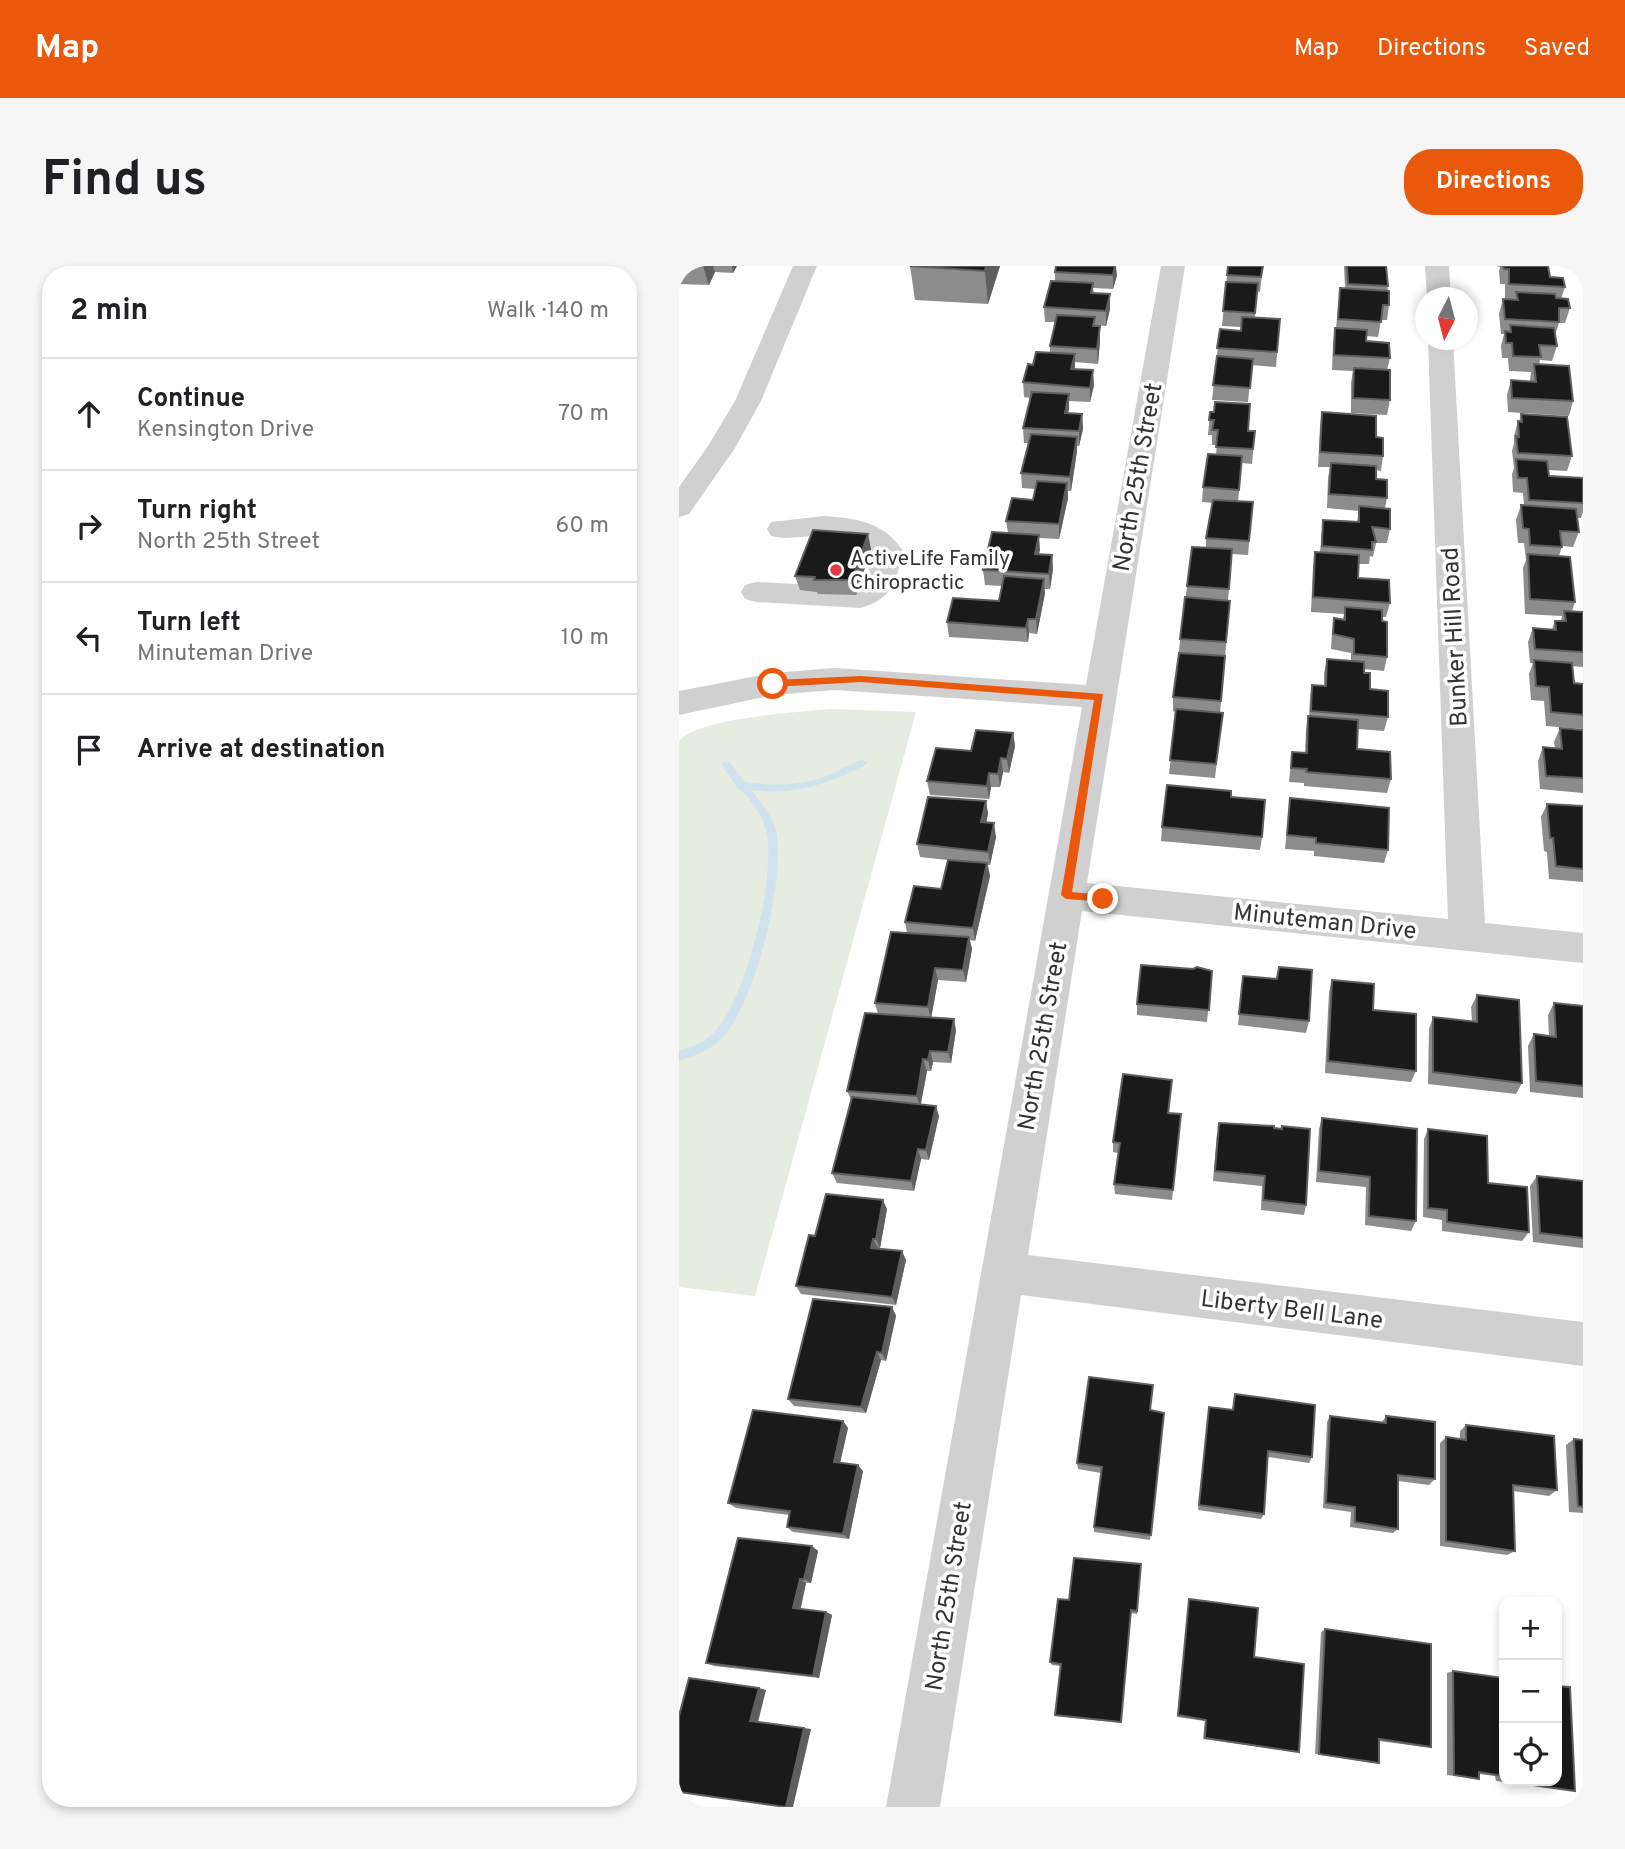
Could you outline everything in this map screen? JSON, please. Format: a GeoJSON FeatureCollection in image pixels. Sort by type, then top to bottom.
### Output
{"type":"FeatureCollection","features":[{"type":"Feature","properties":{"kind":"street"},"geometry":{"type":"LineString","coordinates":[[679,508],[721,448],[748,401],[805,266]]}},
{"type":"Feature","properties":{"kind":"street","name":"North 25th Street"},"geometry":{"type":"LineString","coordinates":[[913,1807],[1173,266]]}},
{"type":"Feature","properties":{"kind":"street"},"geometry":{"type":"LineString","coordinates":[[1437,266],[1438,287]]}},
{"type":"Feature","properties":{"kind":"street","name":"Bunker Hill Road"},"geometry":{"type":"LineString","coordinates":[[1441,350],[1467,935]]}},
{"type":"Feature","properties":{"kind":"street"},"geometry":{"type":"LineString","coordinates":[[756,592],[860,598],[880,584],[888,551],[874,534],[841,527],[802,526],[781,529]]}},
{"type":"Feature","properties":{"kind":"street"},"geometry":{"type":"LineString","coordinates":[[679,703],[773,684],[835,679],[1100,697]]}},
{"type":"Feature","properties":{"kind":"street","name":"Minuteman Drive"},"geometry":{"type":"LineString","coordinates":[[1066,895],[1583,948]]}},
{"type":"Feature","properties":{"kind":"street","name":"Liberty Bell Lane"},"geometry":{"type":"LineString","coordinates":[[1002,1272],[1583,1344]]}},
{"type":"Feature","properties":{"kind":"shaded area"},"geometry":{"type":"Polygon","coordinates":[[[830,709],[916,712],[755,1296],[679,1287],[679,741],[690,733],[727,722],[773,714],[830,709]]]}},
{"type":"Feature","properties":{"kind":"building"},"geometry":{"type":"Polygon","coordinates":[[[910,266],[986,266],[985,271],[910,266]]]}},
{"type":"Feature","properties":{"kind":"building"},"geometry":{"type":"Polygon","coordinates":[[[1056,266],[1115,266],[1113,275],[1055,272],[1056,266]]]}},
{"type":"Feature","properties":{"kind":"building"},"geometry":{"type":"Polygon","coordinates":[[[1228,266],[1263,266],[1261,277],[1227,275],[1228,266]]]}},
{"type":"Feature","properties":{"kind":"building"},"geometry":{"type":"Polygon","coordinates":[[[1347,266],[1386,266],[1388,286],[1348,284],[1347,266]]]}},
{"type":"Feature","properties":{"kind":"building"},"geometry":{"type":"Polygon","coordinates":[[[1503,266],[1548,266],[1550,277],[1563,278],[1565,287],[1509,284],[1509,269],[1504,269],[1503,266]]]}},
{"type":"Feature","properties":{"kind":"building"},"geometry":{"type":"Polygon","coordinates":[[[1051,281],[1093,283],[1091,293],[1110,294],[1106,311],[1044,307],[1051,281]]]}},
{"type":"Feature","properties":{"kind":"building"},"geometry":{"type":"Polygon","coordinates":[[[1226,282],[1258,283],[1255,313],[1223,311],[1226,282]]]}},
{"type":"Feature","properties":{"kind":"building"},"geometry":{"type":"Polygon","coordinates":[[[1340,288],[1389,291],[1389,305],[1383,305],[1381,322],[1338,319],[1340,288]]]}},
{"type":"Feature","properties":{"kind":"building"},"geometry":{"type":"Polygon","coordinates":[[[1516,292],[1555,294],[1556,298],[1568,299],[1570,308],[1559,308],[1559,322],[1505,319],[1503,299],[1518,300],[1516,292]]]}},
{"type":"Feature","properties":{"kind":"building"},"geometry":{"type":"Polygon","coordinates":[[[1057,315],[1095,317],[1093,326],[1100,326],[1097,349],[1050,346],[1057,315]]]}},
{"type":"Feature","properties":{"kind":"building"},"geometry":{"type":"Polygon","coordinates":[[[1242,317],[1280,319],[1277,352],[1217,348],[1220,329],[1241,331],[1242,317]]]}},
{"type":"Feature","properties":{"kind":"building"},"geometry":{"type":"Polygon","coordinates":[[[1510,325],[1554,328],[1557,346],[1539,345],[1541,357],[1513,356],[1512,343],[1506,343],[1505,331],[1511,332],[1510,325]]]}},
{"type":"Feature","properties":{"kind":"building"},"geometry":{"type":"Polygon","coordinates":[[[1335,328],[1367,330],[1366,341],[1389,343],[1390,358],[1334,355],[1335,328]]]}},
{"type":"Feature","properties":{"kind":"building"},"geometry":{"type":"Polygon","coordinates":[[[1036,352],[1075,354],[1071,369],[1093,370],[1090,388],[1023,382],[1028,364],[1033,365],[1036,352]]]}},
{"type":"Feature","properties":{"kind":"building"},"geometry":{"type":"Polygon","coordinates":[[[1217,356],[1253,359],[1250,388],[1213,385],[1217,356]]]}},
{"type":"Feature","properties":{"kind":"building"},"geometry":{"type":"Polygon","coordinates":[[[1534,364],[1569,366],[1573,401],[1512,398],[1511,380],[1536,382],[1534,364]]]}},
{"type":"Feature","properties":{"kind":"building"},"geometry":{"type":"Polygon","coordinates":[[[1354,368],[1390,370],[1390,400],[1353,398],[1354,368]]]}},
{"type":"Feature","properties":{"kind":"building"},"geometry":{"type":"Polygon","coordinates":[[[1032,392],[1069,394],[1065,413],[1082,414],[1079,431],[1023,428],[1032,392]]]}},
{"type":"Feature","properties":{"kind":"building"},"geometry":{"type":"Polygon","coordinates":[[[1215,402],[1250,404],[1248,431],[1255,431],[1253,449],[1216,447],[1218,430],[1212,430],[1214,420],[1209,420],[1210,412],[1214,412],[1215,402]]]}},
{"type":"Feature","properties":{"kind":"building"},"geometry":{"type":"Polygon","coordinates":[[[1322,412],[1376,416],[1376,437],[1383,438],[1383,456],[1320,452],[1322,412]]]}},
{"type":"Feature","properties":{"kind":"building"},"geometry":{"type":"Polygon","coordinates":[[[1521,414],[1567,417],[1572,456],[1518,453],[1516,436],[1519,437],[1518,421],[1522,422],[1521,414]]]}},
{"type":"Feature","properties":{"kind":"building"},"geometry":{"type":"Polygon","coordinates":[[[1031,434],[1077,437],[1070,477],[1021,473],[1031,434]]]}},
{"type":"Feature","properties":{"kind":"building"},"geometry":{"type":"Polygon","coordinates":[[[1208,454],[1242,456],[1239,490],[1203,487],[1208,454]]]}},
{"type":"Feature","properties":{"kind":"building"},"geometry":{"type":"Polygon","coordinates":[[[1516,459],[1547,461],[1549,476],[1583,478],[1583,503],[1529,500],[1527,478],[1518,478],[1516,459]]]}},
{"type":"Feature","properties":{"kind":"building"},"geometry":{"type":"Polygon","coordinates":[[[1331,463],[1376,466],[1376,479],[1387,480],[1387,498],[1329,494],[1331,463]]]}},
{"type":"Feature","properties":{"kind":"building"},"geometry":{"type":"Polygon","coordinates":[[[1037,481],[1067,483],[1059,524],[1006,521],[1012,498],[1033,500],[1037,481]]]}},
{"type":"Feature","properties":{"kind":"building"},"geometry":{"type":"Polygon","coordinates":[[[1213,500],[1253,502],[1249,541],[1206,538],[1213,500]]]}},
{"type":"Feature","properties":{"kind":"building"},"geometry":{"type":"Polygon","coordinates":[[[1521,505],[1576,509],[1579,532],[1560,531],[1562,547],[1530,545],[1529,529],[1523,528],[1521,505]]]}},
{"type":"Feature","properties":{"kind":"building"},"geometry":{"type":"Polygon","coordinates":[[[1359,506],[1390,509],[1390,529],[1372,527],[1376,542],[1372,542],[1372,550],[1322,546],[1323,520],[1359,522],[1359,506]]]}},
{"type":"Feature","properties":{"kind":"building"},"geometry":{"type":"Polygon","coordinates":[[[813,530],[868,534],[852,580],[814,580],[815,577],[795,576],[813,530]]]}},
{"type":"Feature","properties":{"kind":"building"},"geometry":{"type":"Polygon","coordinates":[[[992,532],[1039,535],[1035,554],[1052,555],[1049,574],[983,570],[992,532]]]}},
{"type":"Feature","properties":{"kind":"building"},"geometry":{"type":"Polygon","coordinates":[[[1192,547],[1232,549],[1229,589],[1187,586],[1192,547]]]}},
{"type":"Feature","properties":{"kind":"building"},"geometry":{"type":"Polygon","coordinates":[[[1315,552],[1359,555],[1358,578],[1389,580],[1390,603],[1313,597],[1315,552]]]}},
{"type":"Feature","properties":{"kind":"building"},"geometry":{"type":"Polygon","coordinates":[[[1528,554],[1570,557],[1575,602],[1530,599],[1528,554]]]}},
{"type":"Feature","properties":{"kind":"building"},"geometry":{"type":"Polygon","coordinates":[[[1004,576],[1044,579],[1036,619],[1028,619],[1026,628],[947,622],[953,598],[999,601],[1004,576]]]}},
{"type":"Feature","properties":{"kind":"building"},"geometry":{"type":"Polygon","coordinates":[[[1185,597],[1230,601],[1226,642],[1180,639],[1185,597]]]}},
{"type":"Feature","properties":{"kind":"building"},"geometry":{"type":"Polygon","coordinates":[[[1345,607],[1382,610],[1382,621],[1387,622],[1387,657],[1354,654],[1354,639],[1333,634],[1334,618],[1345,620],[1345,607]]]}},
{"type":"Feature","properties":{"kind":"building"},"geometry":{"type":"Polygon","coordinates":[[[1564,611],[1583,612],[1583,652],[1535,649],[1533,628],[1556,630],[1555,621],[1566,621],[1564,611]]]}},
{"type":"Feature","properties":{"kind":"building"},"geometry":{"type":"Polygon","coordinates":[[[1179,653],[1225,656],[1221,701],[1173,697],[1179,653]]]}},
{"type":"Feature","properties":{"kind":"building"},"geometry":{"type":"Polygon","coordinates":[[[1327,659],[1364,662],[1364,673],[1370,673],[1370,689],[1388,691],[1388,717],[1311,711],[1312,685],[1326,686],[1327,659]]]}},
{"type":"Feature","properties":{"kind":"building"},"geometry":{"type":"Polygon","coordinates":[[[1534,660],[1572,663],[1574,683],[1583,684],[1583,715],[1551,712],[1549,687],[1536,686],[1534,660]]]}},
{"type":"Feature","properties":{"kind":"building"},"geometry":{"type":"Polygon","coordinates":[[[1176,709],[1223,713],[1216,764],[1170,760],[1176,709]]]}},
{"type":"Feature","properties":{"kind":"building"},"geometry":{"type":"Polygon","coordinates":[[[1308,716],[1358,720],[1357,749],[1390,752],[1391,779],[1306,772],[1307,769],[1291,768],[1292,752],[1307,753],[1308,716]]]}},
{"type":"Feature","properties":{"kind":"building"},"geometry":{"type":"Polygon","coordinates":[[[1560,728],[1583,730],[1583,778],[1546,776],[1543,747],[1562,749],[1560,728]]]}},
{"type":"Feature","properties":{"kind":"building"},"geometry":{"type":"Polygon","coordinates":[[[976,730],[1013,733],[1007,759],[1001,758],[998,774],[989,773],[987,786],[927,781],[936,748],[971,751],[976,730]]]}},
{"type":"Feature","properties":{"kind":"building"},"geometry":{"type":"Polygon","coordinates":[[[1167,785],[1231,791],[1231,797],[1265,800],[1262,837],[1162,827],[1167,785]]]}},
{"type":"Feature","properties":{"kind":"building"},"geometry":{"type":"Polygon","coordinates":[[[928,797],[986,801],[981,822],[994,823],[988,852],[917,844],[928,797]]]}},
{"type":"Feature","properties":{"kind":"building"},"geometry":{"type":"Polygon","coordinates":[[[1290,798],[1389,808],[1388,850],[1316,843],[1316,838],[1287,835],[1290,798]]]}},
{"type":"Feature","properties":{"kind":"building"},"geometry":{"type":"Polygon","coordinates":[[[1547,804],[1583,806],[1583,869],[1556,866],[1547,804]]]}},
{"type":"Feature","properties":{"kind":"building"},"geometry":{"type":"Polygon","coordinates":[[[948,860],[987,863],[973,928],[905,922],[914,886],[941,889],[948,860]]]}},
{"type":"Feature","properties":{"kind":"building"},"geometry":{"type":"Polygon","coordinates":[[[891,932],[969,937],[963,970],[935,968],[928,1007],[875,1003],[891,932]]]}},
{"type":"Feature","properties":{"kind":"building"},"geometry":{"type":"Polygon","coordinates":[[[1141,965],[1193,969],[1197,967],[1212,971],[1209,1010],[1137,1004],[1141,965]]]}},
{"type":"Feature","properties":{"kind":"building"},"geometry":{"type":"Polygon","coordinates":[[[1279,967],[1312,970],[1309,1021],[1239,1014],[1243,976],[1277,979],[1279,967]]]}},
{"type":"Feature","properties":{"kind":"building"},"geometry":{"type":"Polygon","coordinates":[[[1332,980],[1374,984],[1373,1010],[1416,1014],[1416,1071],[1328,1061],[1332,980]]]}},
{"type":"Feature","properties":{"kind":"building"},"geometry":{"type":"Polygon","coordinates":[[[1477,995],[1519,1000],[1522,1083],[1433,1072],[1433,1017],[1477,1022],[1477,995]]]}},
{"type":"Feature","properties":{"kind":"building"},"geometry":{"type":"Polygon","coordinates":[[[1554,1003],[1583,1006],[1583,1086],[1536,1081],[1534,1034],[1556,1037],[1554,1003]]]}},
{"type":"Feature","properties":{"kind":"building"},"geometry":{"type":"Polygon","coordinates":[[[865,1013],[954,1019],[948,1052],[930,1051],[928,1060],[923,1059],[917,1096],[847,1091],[865,1013]]]}},
{"type":"Feature","properties":{"kind":"building"},"geometry":{"type":"Polygon","coordinates":[[[1123,1074],[1172,1080],[1168,1113],[1181,1114],[1173,1190],[1114,1184],[1120,1143],[1113,1142],[1123,1074]]]}},
{"type":"Feature","properties":{"kind":"building"},"geometry":{"type":"Polygon","coordinates":[[[852,1097],[936,1106],[926,1150],[918,1149],[911,1181],[832,1173],[852,1097]]]}},
{"type":"Feature","properties":{"kind":"building"},"geometry":{"type":"Polygon","coordinates":[[[1322,1118],[1417,1129],[1416,1221],[1369,1216],[1370,1177],[1319,1171],[1322,1118]]]}},
{"type":"Feature","properties":{"kind":"building"},"geometry":{"type":"Polygon","coordinates":[[[1219,1123],[1310,1129],[1306,1205],[1263,1200],[1265,1176],[1215,1171],[1219,1123]]]}},
{"type":"Feature","properties":{"kind":"building"},"geometry":{"type":"Polygon","coordinates":[[[1428,1129],[1487,1136],[1488,1183],[1527,1187],[1529,1232],[1447,1222],[1447,1210],[1428,1208],[1428,1129]]]}},
{"type":"Feature","properties":{"kind":"building"},"geometry":{"type":"Polygon","coordinates":[[[1537,1176],[1583,1181],[1583,1238],[1540,1233],[1537,1176]]]}},
{"type":"Feature","properties":{"kind":"building"},"geometry":{"type":"Polygon","coordinates":[[[826,1194],[883,1200],[876,1239],[873,1239],[871,1248],[902,1251],[892,1297],[796,1286],[809,1235],[815,1236],[826,1194]]]}},
{"type":"Feature","properties":{"kind":"building"},"geometry":{"type":"Polygon","coordinates":[[[813,1299],[892,1307],[882,1353],[877,1352],[861,1407],[788,1399],[813,1299]]]}},
{"type":"Feature","properties":{"kind":"building"},"geometry":{"type":"Polygon","coordinates":[[[1089,1377],[1153,1385],[1150,1410],[1164,1413],[1151,1535],[1094,1527],[1102,1467],[1077,1463],[1089,1377]]]}},
{"type":"Feature","properties":{"kind":"building"},"geometry":{"type":"Polygon","coordinates":[[[1235,1394],[1315,1405],[1312,1457],[1268,1451],[1264,1514],[1199,1505],[1209,1407],[1233,1410],[1235,1394]]]}},
{"type":"Feature","properties":{"kind":"building"},"geometry":{"type":"Polygon","coordinates":[[[753,1410],[843,1421],[834,1462],[858,1465],[843,1534],[787,1527],[790,1511],[728,1503],[753,1410]]]}},
{"type":"Feature","properties":{"kind":"building"},"geometry":{"type":"Polygon","coordinates":[[[1330,1416],[1386,1423],[1386,1416],[1435,1422],[1435,1479],[1398,1475],[1398,1529],[1355,1522],[1355,1507],[1326,1503],[1330,1416]]]}},
{"type":"Feature","properties":{"kind":"building"},"geometry":{"type":"Polygon","coordinates":[[[1466,1425],[1554,1436],[1557,1490],[1513,1485],[1515,1551],[1446,1541],[1446,1437],[1466,1440],[1466,1425]]]}},
{"type":"Feature","properties":{"kind":"building"},"geometry":{"type":"Polygon","coordinates":[[[1574,1439],[1583,1440],[1583,1507],[1578,1506],[1574,1439]]]}},
{"type":"Feature","properties":{"kind":"building"},"geometry":{"type":"Polygon","coordinates":[[[738,1538],[812,1546],[793,1608],[826,1612],[813,1676],[706,1663],[738,1538]]]}},
{"type":"Feature","properties":{"kind":"building"},"geometry":{"type":"Polygon","coordinates":[[[1074,1558],[1141,1564],[1137,1611],[1131,1610],[1121,1722],[1055,1715],[1061,1664],[1050,1662],[1058,1599],[1069,1600],[1074,1558]]]}},
{"type":"Feature","properties":{"kind":"building"},"geometry":{"type":"Polygon","coordinates":[[[1189,1599],[1258,1608],[1254,1657],[1304,1664],[1299,1752],[1205,1738],[1206,1720],[1178,1715],[1189,1599]]]}},
{"type":"Feature","properties":{"kind":"building"},"geometry":{"type":"Polygon","coordinates":[[[1325,1629],[1431,1644],[1431,1747],[1379,1739],[1379,1763],[1319,1754],[1325,1629]]]}},
{"type":"Feature","properties":{"kind":"building"},"geometry":{"type":"Polygon","coordinates":[[[1453,1671],[1499,1677],[1499,1775],[1479,1772],[1479,1779],[1454,1775],[1453,1671]]]}},
{"type":"Feature","properties":{"kind":"building"},"geometry":{"type":"Polygon","coordinates":[[[689,1678],[759,1688],[750,1721],[804,1728],[786,1807],[679,1792],[679,1716],[689,1678]]]}},
{"type":"Feature","properties":{"kind":"building"},"geometry":{"type":"Polygon","coordinates":[[[1562,1686],[1570,1687],[1575,1791],[1540,1786],[1562,1786],[1562,1686]]]}},
{"type":"Feature","properties":{"kind":"waterway"},"geometry":{"type":"LineString","coordinates":[[742,785],[773,788],[802,786],[831,778],[862,763]]}},
{"type":"Feature","properties":{"kind":"waterway"},"geometry":{"type":"LineString","coordinates":[[726,764],[742,785]]}},
{"type":"Feature","properties":{"kind":"waterway"},"geometry":{"type":"LineString","coordinates":[[679,1056],[696,1050],[720,1033],[742,993],[761,935],[772,875],[771,830],[763,813],[742,785]]}},
{"type":"Feature","properties":{"kind":"place","name":"ActiveLife Family Chiropractic"},"geometry":{"type":"Point","coordinates":[836,570]}},
{"type":"Feature","properties":{"kind":"route"},"geometry":{"type":"LineString","coordinates":[[773,684],[861,679],[1100,697],[1066,895],[1103,899]]}}]}
